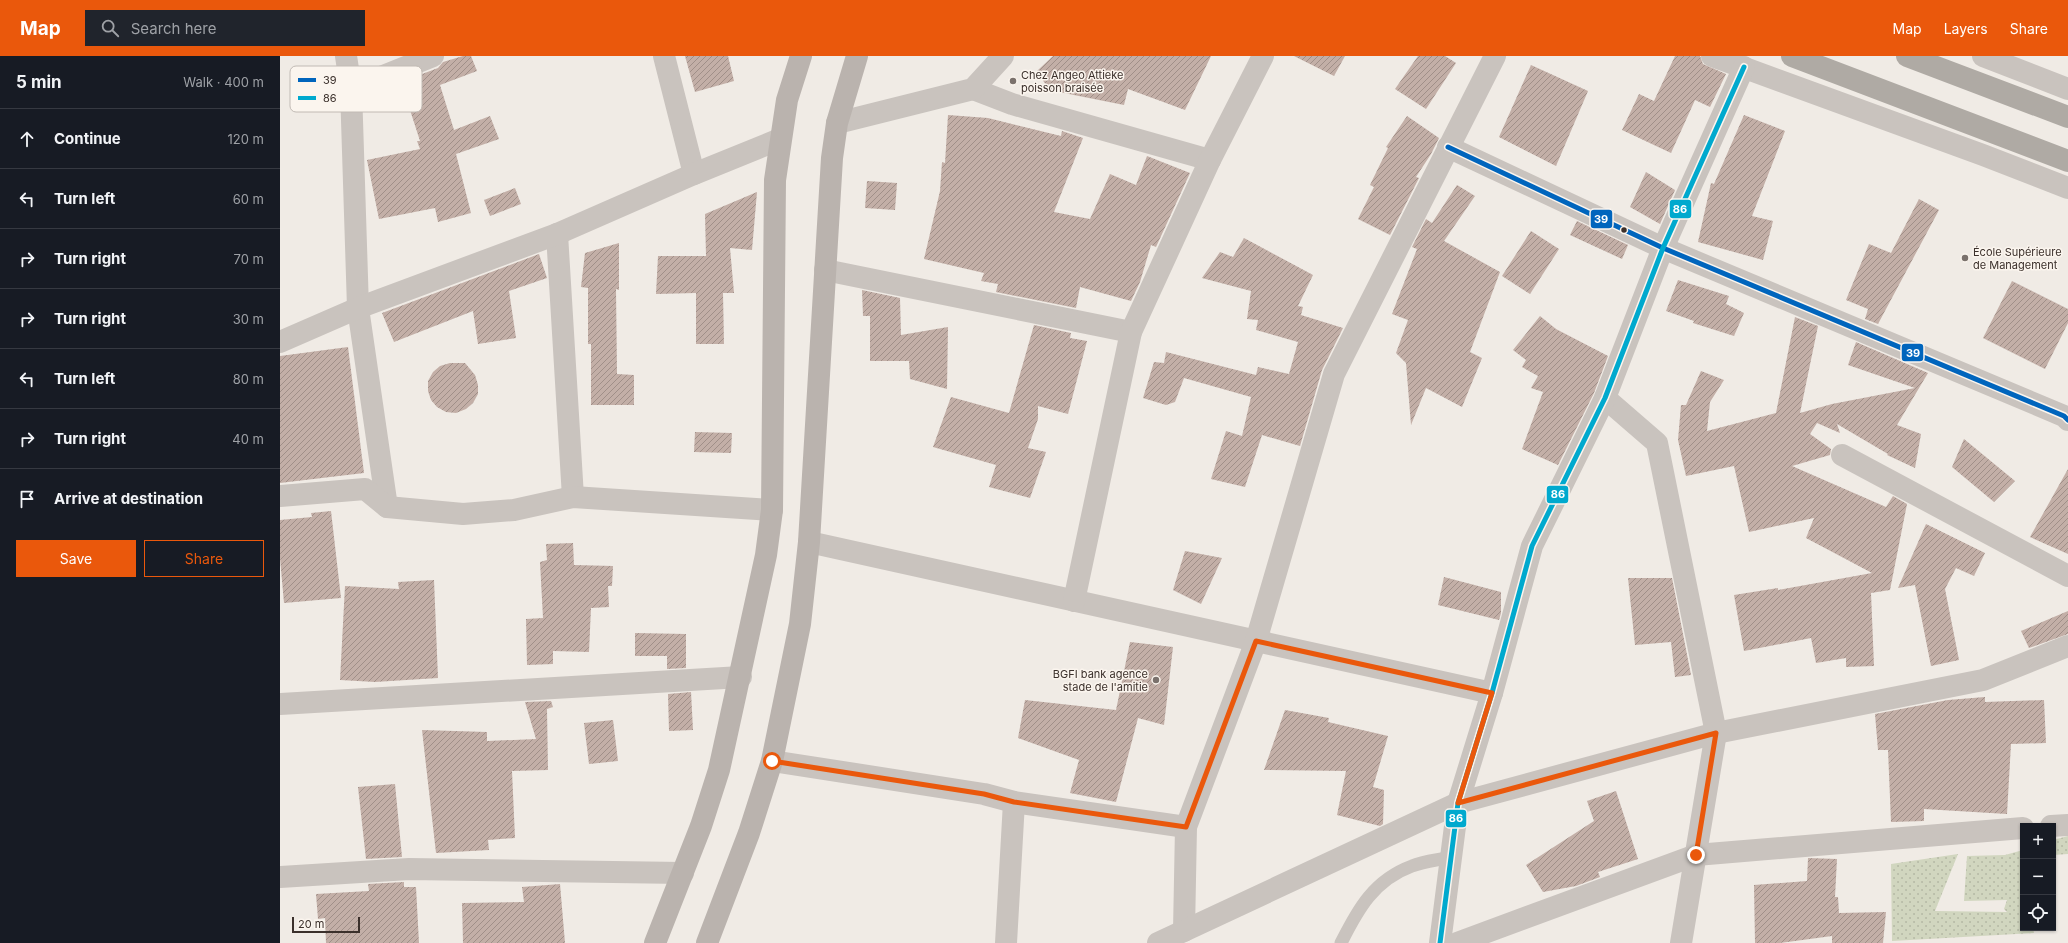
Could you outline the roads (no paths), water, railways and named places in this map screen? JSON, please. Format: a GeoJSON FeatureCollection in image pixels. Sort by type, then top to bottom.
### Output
{"type":"FeatureCollection","features":[{"type":"Feature","properties":{"kind":"highway"},"geometry":{"type":"LineString","coordinates":[[1792,56],[2068,161]]}},
{"type":"Feature","properties":{"kind":"highway"},"geometry":{"type":"LineString","coordinates":[[1907,56],[2068,117]]}},
{"type":"Feature","properties":{"kind":"street"},"geometry":{"type":"LineString","coordinates":[[346,56],[347,66]]}},
{"type":"Feature","properties":{"kind":"street"},"geometry":{"type":"LineString","coordinates":[[409,66],[433,56]]}},
{"type":"Feature","properties":{"kind":"street"},"geometry":{"type":"LineString","coordinates":[[664,56],[694,174]]}},
{"type":"Feature","properties":{"kind":"street"},"geometry":{"type":"LineString","coordinates":[[655,943],[683,873],[719,770],[741,677],[766,555],[772,510],[775,180],[787,100],[802,56]]}},
{"type":"Feature","properties":{"kind":"street"},"geometry":{"type":"LineString","coordinates":[[707,943],[749,834],[772,761],[800,624],[810,542],[832,158],[837,123],[857,56]]}},
{"type":"Feature","properties":{"kind":"street"},"geometry":{"type":"LineString","coordinates":[[837,123],[973,89],[1003,56]]}},
{"type":"Feature","properties":{"kind":"street"},"geometry":{"type":"LineString","coordinates":[[1074,601],[1131,332],[1210,160],[1263,56]]}},
{"type":"Feature","properties":{"kind":"street"},"geometry":{"type":"LineString","coordinates":[[1184,931],[1186,827],[1256,641],[1334,374],[1448,146],[1495,56]]}},
{"type":"Feature","properties":{"kind":"street"},"geometry":{"type":"LineString","coordinates":[[1712,56],[1983,155],[2068,188]]}},
{"type":"Feature","properties":{"kind":"street"},"geometry":{"type":"LineString","coordinates":[[1983,56],[2068,89]]}},
{"type":"Feature","properties":{"kind":"street"},"geometry":{"type":"LineString","coordinates":[[1440,943],[1458,803],[1492,693],[1532,546],[1605,398],[1664,248],[1744,67]]}},
{"type":"Feature","properties":{"kind":"street"},"geometry":{"type":"LineString","coordinates":[[973,89],[1012,104],[1210,160]]}},
{"type":"Feature","properties":{"kind":"street"},"geometry":{"type":"LineString","coordinates":[[352,112],[358,308],[387,507]]}},
{"type":"Feature","properties":{"kind":"street"},"geometry":{"type":"LineString","coordinates":[[280,342],[358,308],[557,234],[694,174],[780,139]]}},
{"type":"Feature","properties":{"kind":"street"},"geometry":{"type":"LineString","coordinates":[[1448,146],[1664,248],[2067,415]]}},
{"type":"Feature","properties":{"kind":"street"},"geometry":{"type":"LineString","coordinates":[[557,234],[573,498]]}},
{"type":"Feature","properties":{"kind":"street"},"geometry":{"type":"LineString","coordinates":[[825,270],[1131,332]]}},
{"type":"Feature","properties":{"kind":"street"},"geometry":{"type":"LineString","coordinates":[[1605,398],[1657,443],[1716,733],[1681,943]]}},
{"type":"Feature","properties":{"kind":"street"},"geometry":{"type":"LineString","coordinates":[[1842,455],[2068,576]]}},
{"type":"Feature","properties":{"kind":"street"},"geometry":{"type":"LineString","coordinates":[[280,496],[365,489],[387,507],[463,514],[514,510],[573,498],[772,510]]}},
{"type":"Feature","properties":{"kind":"street"},"geometry":{"type":"LineString","coordinates":[[810,542],[1492,693]]}},
{"type":"Feature","properties":{"kind":"street"},"geometry":{"type":"LineString","coordinates":[[1158,943],[1458,803],[1716,733],[1983,680],[2068,646]]}},
{"type":"Feature","properties":{"kind":"street"},"geometry":{"type":"LineString","coordinates":[[280,704],[741,677]]}},
{"type":"Feature","properties":{"kind":"street"},"geometry":{"type":"LineString","coordinates":[[772,761],[984,794],[1014,802],[1186,827]]}},
{"type":"Feature","properties":{"kind":"street"},"geometry":{"type":"LineString","coordinates":[[1006,943],[1014,802]]}},
{"type":"Feature","properties":{"kind":"street"},"geometry":{"type":"LineString","coordinates":[[2056,826],[2068,825]]}},
{"type":"Feature","properties":{"kind":"street"},"geometry":{"type":"LineString","coordinates":[[1457,943],[1696,855],[2020,828]]}},
{"type":"Feature","properties":{"kind":"street"},"geometry":{"type":"LineString","coordinates":[[280,877],[409,869],[683,873]]}},
{"type":"Feature","properties":{"kind":"lane"},"geometry":{"type":"LineString","coordinates":[[1341,943],[1358,908],[1380,883],[1412,866],[1451,857]]}},
{"type":"Feature","properties":{"kind":"place","name":"Chez Angeo Attieke poisson braisée"},"geometry":{"type":"Point","coordinates":[1013,81]}},
{"type":"Feature","properties":{"kind":"place","name":"École Supérieure de Management"},"geometry":{"type":"Point","coordinates":[1965,258]}},
{"type":"Feature","properties":{"kind":"place","name":"BGFI bank agence stade de l'amitie"},"geometry":{"type":"Point","coordinates":[1156,680]}}]}
